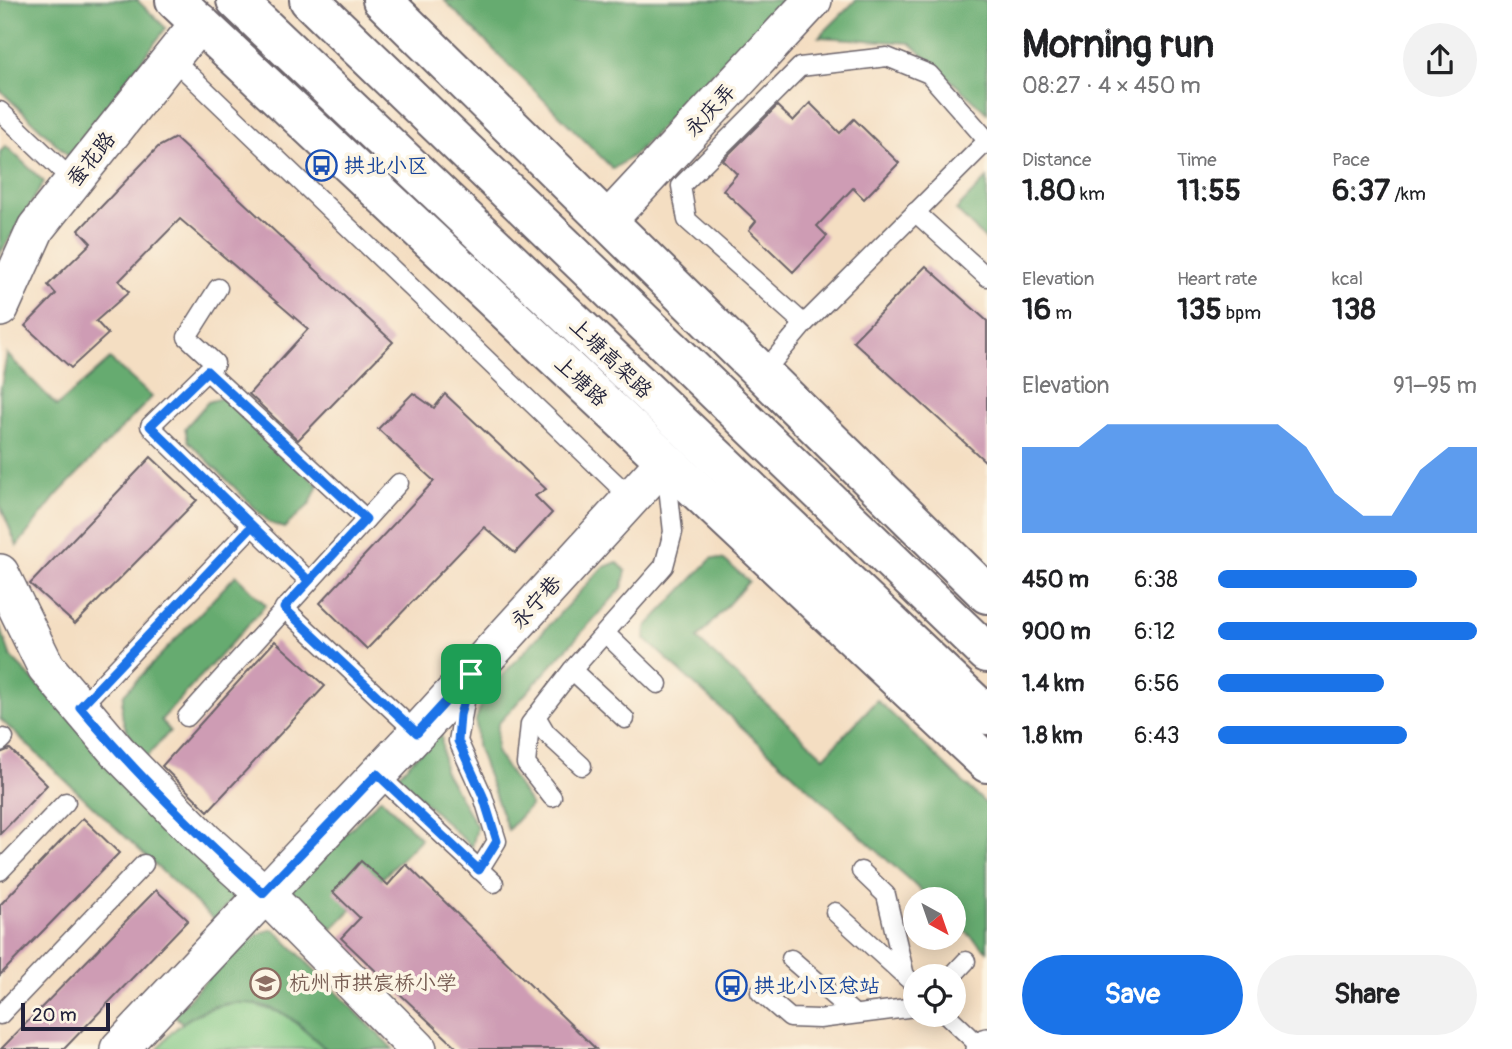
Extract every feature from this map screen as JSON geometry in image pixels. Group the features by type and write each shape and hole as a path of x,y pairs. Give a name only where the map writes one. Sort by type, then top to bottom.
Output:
{"main road":[{"name":"上塘高架路","path":"236,0 987,715"},
{"path":"309,0 987,653"},
{"path":"382,0 987,594"},
{"name":"上塘路","path":"187,11 987,763"}],"street":[{"name":"永庆弄","path":"608,220 813,0"},
{"name":"蚕花路","path":"4,291 37,228 172,58 187,11"},
{"name":"永宁巷","path":"119,1049 263,893 417,733 665,461"},
{"path":"0,573 46,667 117,751 418,1049"}],"lane":[{"path":"763,373 804,324 987,141 929,74 887,57 800,67 681,186 687,220 804,324"},
{"path":"172,58 631,498"},
{"path":"0,111 73,181"},
{"path":"915,212 987,277"},
{"path":"218,288 187,337 215,363 150,426 309,581"},
{"path":"207,371 366,519"},
{"path":"552,797 526,764 530,724 572,670 664,566 673,532 665,461"},
{"path":"187,717 399,483"},
{"path":"80,707 252,526"},
{"path":"284,608 417,733"},
{"path":"606,634 658,684"},
{"path":"572,670 625,719"},
{"path":"471,674 460,715 458,741 483,796 497,841 479,870"},
{"path":"536,716 546,733 582,766"},
{"path":"377,774 494,883"},
{"path":"0,871 66,802"},
{"path":"0,1015 144,864"},
{"path":"861,871 886,895 905,964"},
{"path":"835,912 903,975"},
{"path":"792,959 853,1013"},
{"path":"964,964 967,961"},
{"path":"760,992 790,1018 819,1018 903,1008"},
{"path":"961,1027 985,1048"}],"green space":[{"path":"0,0 137,0 166,28 69,156 0,90"},
{"path":"444,0 784,0 635,154 613,169"},
{"path":"856,0 986,0 987,113 910,43 819,37"},
{"path":"6,146 44,182 0,254 0,152"},
{"path":"987,178 987,241 956,210"},
{"path":"7,354 57,406 110,359 152,397 57,495 17,546 0,505 0,393"},
{"path":"225,397 318,485 310,504 284,528 270,523 188,441 185,428 208,402"},
{"path":"712,558 724,560 749,581 697,639 824,757 877,700 987,805 987,951 966,932 966,887 917,887 645,639 646,627"},
{"path":"617,562 626,571 622,588 498,724 496,752 531,805 508,830 477,746 476,720 485,694 602,568"},
{"path":"236,575 266,605 161,720 170,731 146,758 123,721 124,694"},
{"path":"0,626 11,657 238,892 214,920 0,719"},
{"path":"441,731 444,770 477,827 472,847 397,776"},
{"path":"381,798 421,839 332,929 290,890"},
{"name":"杭州市拱宸桥小学","path":"274,929 393,1049 326,1049 290,1017 258,1005 218,1005 182,1023 174,1015 234,952 247,942"},
{"path":"244,1002 285,1014 326,1049 158,1049 175,1029 195,1015 218,1006"}],"building":[{"path":"810,103 840,133 854,119 899,163 864,199 853,188 817,226 827,236 793,272 749,230 756,221 723,190 737,174 723,160 777,106 793,121"},
{"path":"175,138 393,342 298,440 249,394 308,329 180,219 119,281 129,292 96,321 108,334 71,368 25,326 56,294 48,285 91,243 79,230 158,147"},
{"path":"926,266 987,321 987,463 853,341"},
{"path":"413,393 434,408 445,394 546,489 535,496 552,513 515,553 484,527 367,649 320,603 434,481 378,429"},
{"path":"151,457 197,500 75,624 30,584"},
{"path":"275,641 325,686 208,811 162,766"},
{"path":"10,749 47,785 0,834 0,753"},
{"path":"83,818 119,853 0,975 0,905"},
{"path":"361,861 388,885 406,864 596,1049 458,1049 341,938 360,918 333,892"},
{"path":"156,890 188,920 64,1049 1,1049"}],"place":[{"name":"拱北小区","path":"321,166"},
{"name":"杭州市拱宸桥小学","path":"266,983"},
{"name":"拱北小区总站","path":"731,986"}],"route":[{"path":"471,674 417,733 284,608 309,581 150,426 207,371 366,519 309,581 252,526 80,707 117,751 204,840 263,893 377,774 479,870 497,841 483,796 458,741 460,715 471,674"}]}
